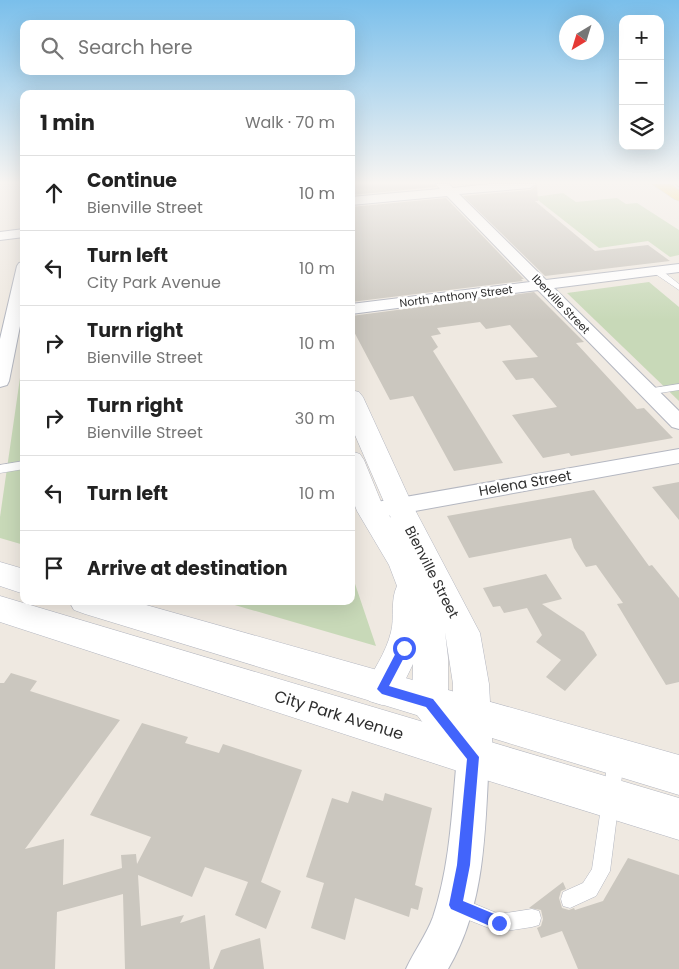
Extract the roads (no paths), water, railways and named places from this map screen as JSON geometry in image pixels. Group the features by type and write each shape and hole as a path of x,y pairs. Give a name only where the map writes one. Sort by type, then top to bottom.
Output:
{"main road":[{"name":"Bienville Street","path":"355,410 385,509 428,626 431,658 430,703"},
{"name":"Bienville Street","path":"355,466 385,509 463,633 470,670 474,716 473,757"},
{"name":"Bienville Street","path":"382,689 399,660 409,631 411,602 404,563"},
{"path":"0,574 20,581"},
{"path":"98,605 679,775"},
{"name":"City Park Avenue","path":"0,609 473,757 679,819"},
{"path":"430,703 473,757"}],"street":[{"name":"Iberville Street","path":"487,229 679,423"},
{"path":"0,236 20,234"},
{"name":"North Anthony Street","path":"355,308 679,268"},
{"path":"0,381 2,354 20,282"},
{"path":"2,354 20,352"},
{"name":"Helena Street","path":"385,509 679,456"},
{"name":"Bienville Street","path":"426,969 443,941 456,905 463,865 473,757"}],"lane":[{"path":"657,271 679,288"},
{"path":"648,392 679,387"},
{"path":"0,468 20,466"},
{"path":"570,899 581,895 593,887 601,871 616,757"},
{"path":"456,905 499,923 532,918"}]}
